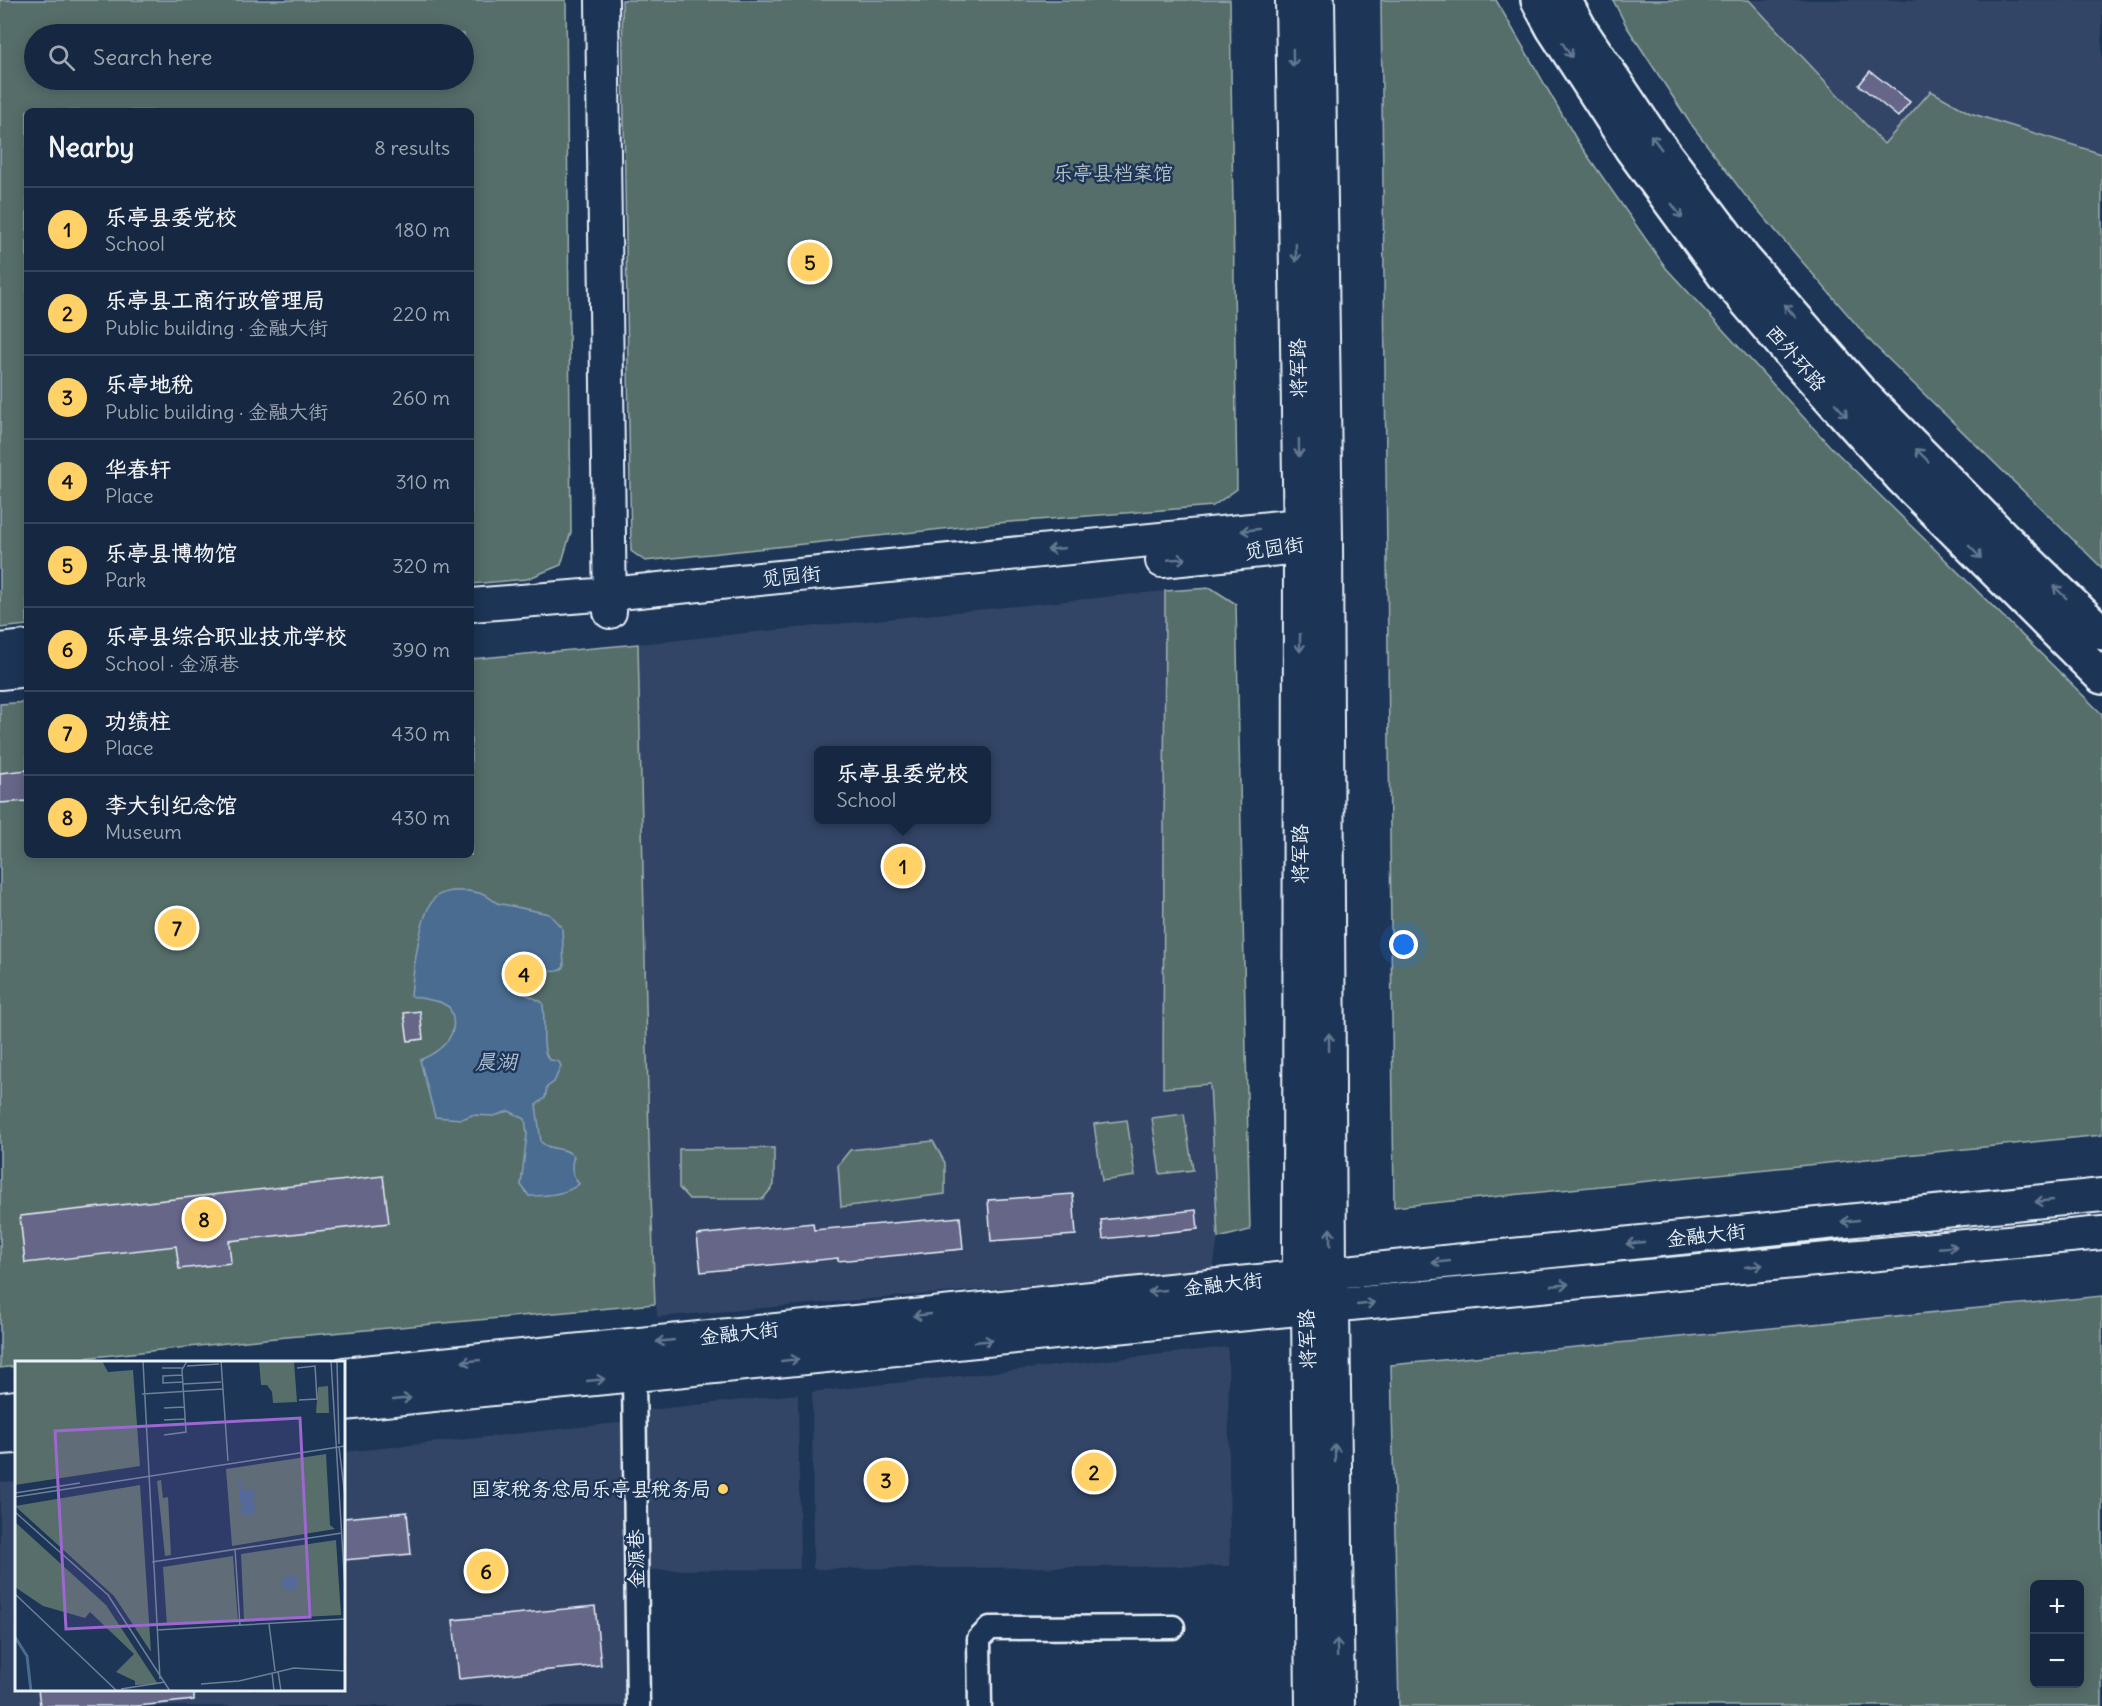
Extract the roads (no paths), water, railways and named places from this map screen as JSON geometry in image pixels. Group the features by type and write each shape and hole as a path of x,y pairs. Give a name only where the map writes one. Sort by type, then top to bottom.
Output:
{"main road":[{"path":"602,0 609,603"},
{"name":"将军路","path":"1292,0 1330,1273 1320,1308 1312,1706"},
{"name":"将军路","path":"1318,0 1299,1276 1320,1308 1338,1706"},
{"name":"西外环路","path":"1538,0 1553,28 1631,148 1724,275 1902,478 2102,677"},
{"name":"西外环路","path":"1564,0 1581,31 1652,137 1743,258 1859,391 2004,538 2102,633"},
{"name":"觅园街","path":"474,626 609,603 1309,537"},
{"name":"觅园街","path":"474,605 609,603"},
{"path":"0,650 24,647"},
{"path":"0,673 24,670"},
{"name":"金融大街","path":"345,1374 2102,1196"},
{"name":"金融大街","path":"345,1404 2102,1233"},
{"path":"0,1408 15,1407"},
{"path":"0,1438 15,1437"}],"street":[{"name":"金源巷","path":"634,1376 638,1706"},
{"path":"980,1706 979,1639 990,1628 1173,1627"}],"water":[{"name":"晨湖","path":"451,891 484,894 497,903 549,914 562,928 564,967 558,971 552,971 530,960 518,958 509,963 506,974 517,990 542,1002 545,1050 550,1060 558,1062 561,1066 554,1082 547,1087 545,1098 536,1105 541,1142 574,1156 572,1171 579,1184 568,1190 549,1195 529,1196 521,1185 527,1134 525,1119 509,1111 494,1116 472,1115 462,1119 435,1117 420,1060 436,1052 448,1040 452,1033 453,1016 449,1007 440,1002 411,996 418,942 426,914 437,896"}],"place":[{"name":"乐亭县博物馆","path":"810,262"},
{"name":"乐亭县委党校","path":"903,866"},
{"name":"功绩柱","path":"177,928"},
{"name":"华春轩","path":"524,974"},
{"name":"李大钊纪念馆","path":"204,1219"},
{"name":"乐亭县工商行政管理局","path":"1094,1472"},
{"name":"乐亭地税","path":"886,1480"},
{"name":"国家税务总局乐亭县税务局","path":"723,1489"},
{"name":"乐亭县综合职业技术学校","path":"486,1571"}],"park label":[{"name":"乐亭县档案馆","path":"1113,173"}]}
